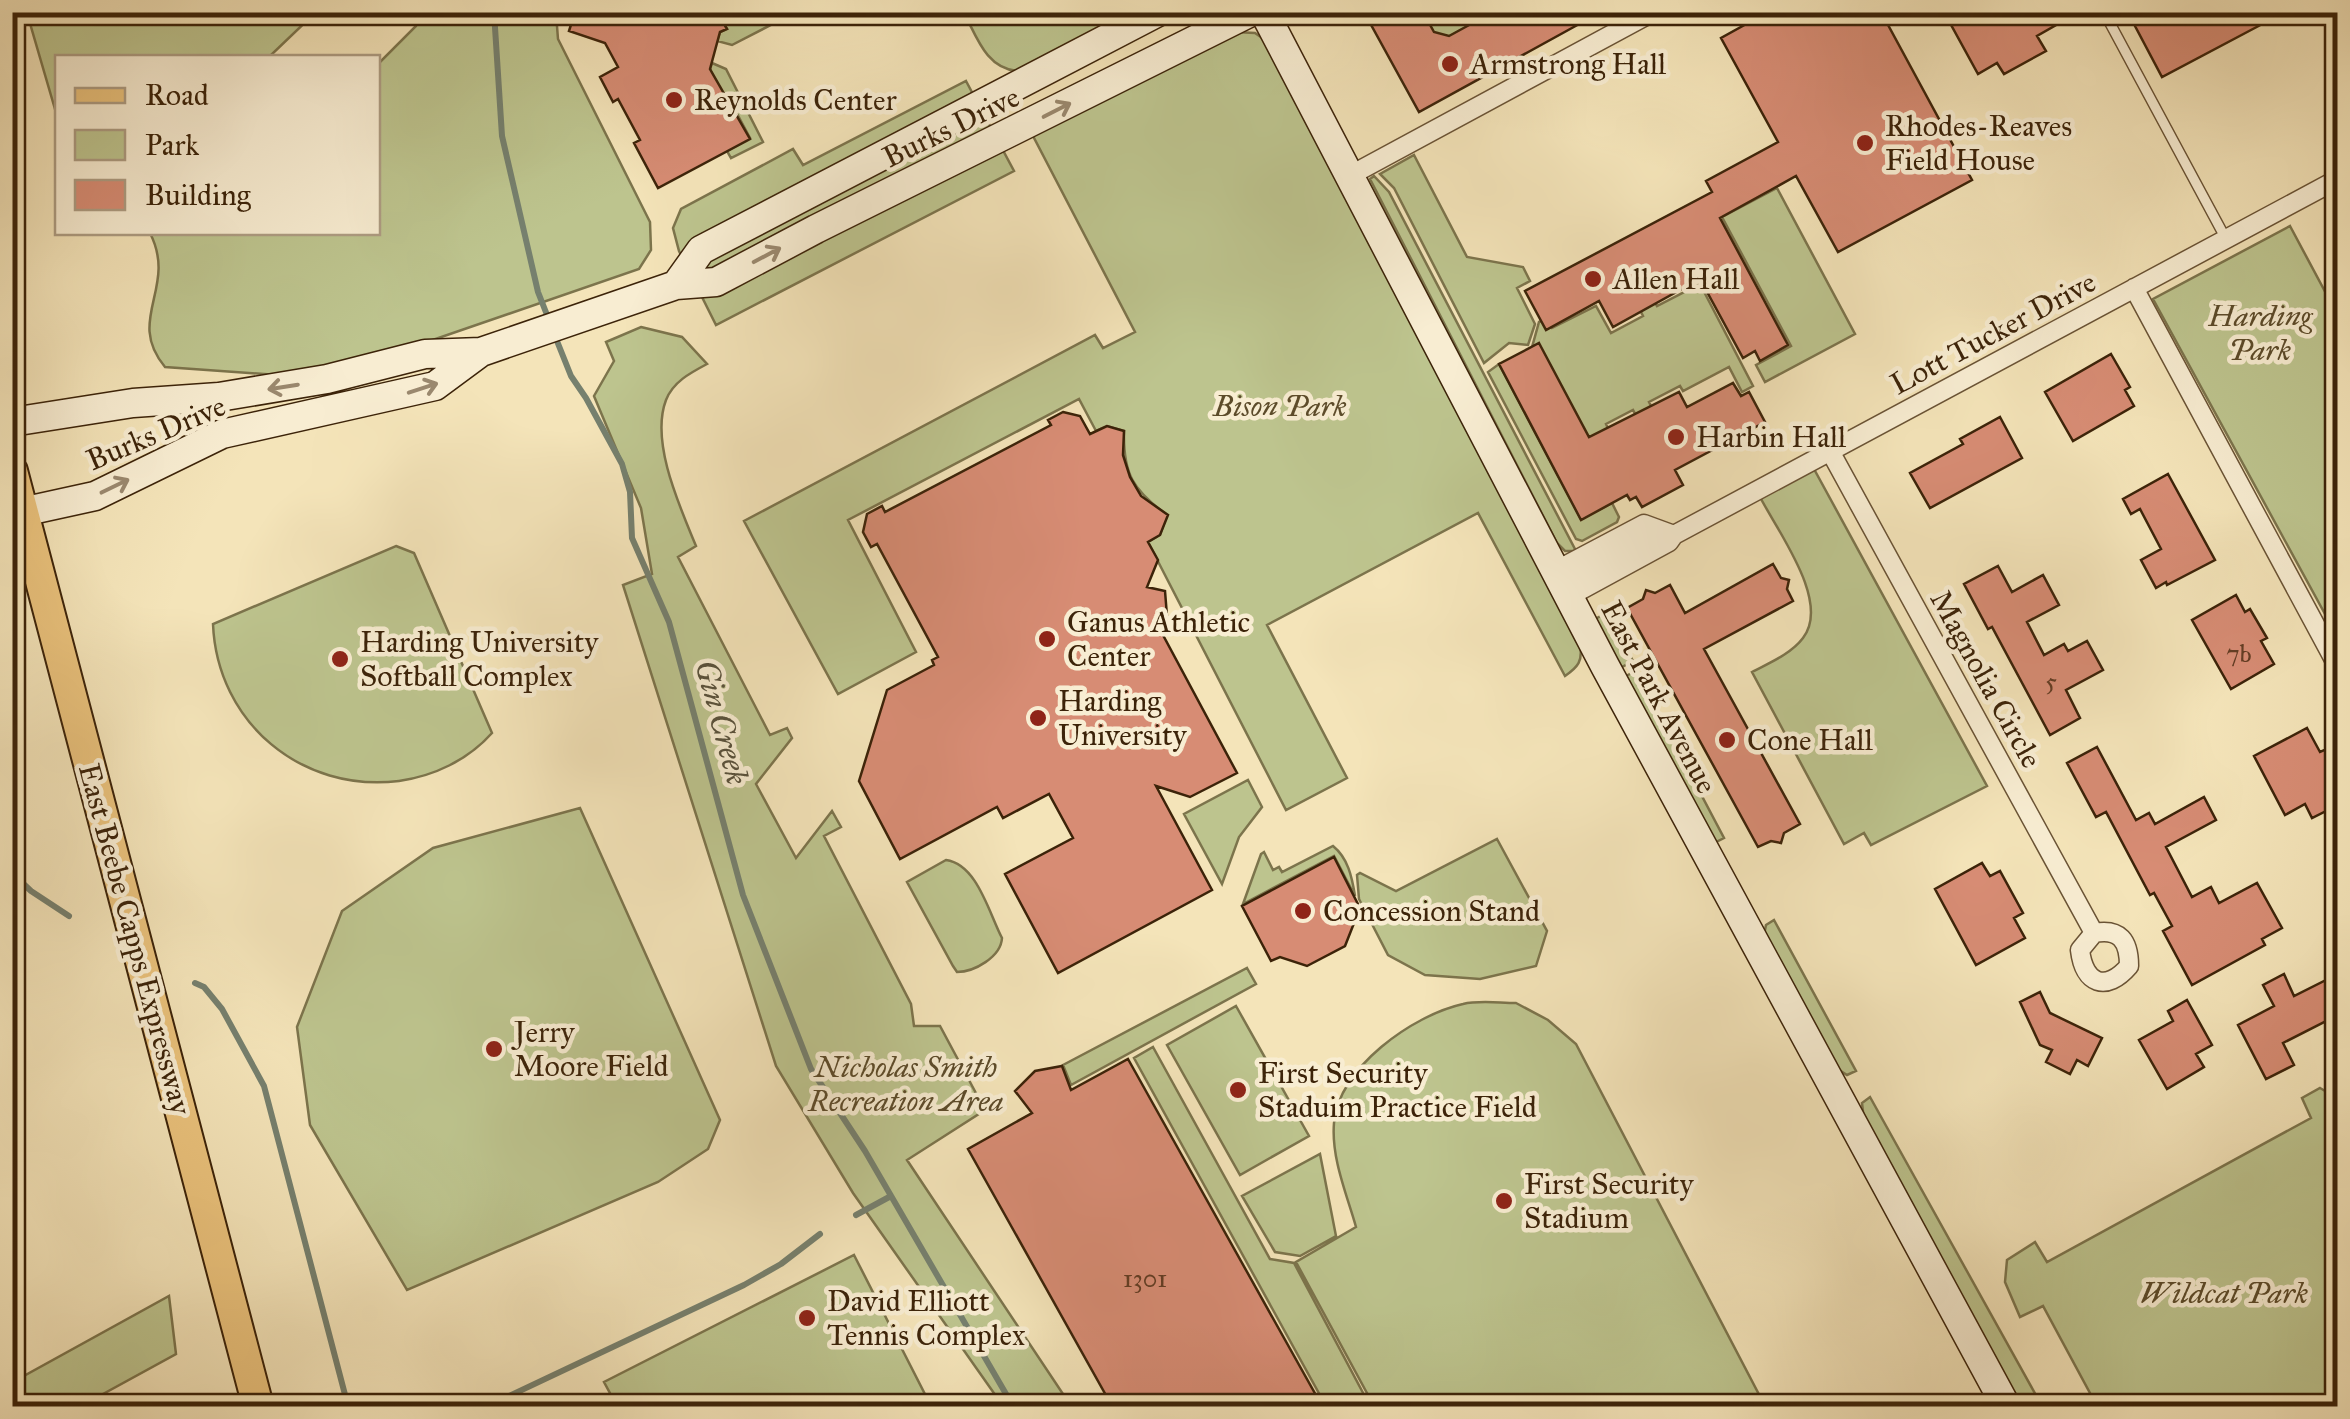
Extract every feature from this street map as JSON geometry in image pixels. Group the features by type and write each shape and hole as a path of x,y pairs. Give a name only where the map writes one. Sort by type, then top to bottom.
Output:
{"main road":[{"name":"East Beebe Capps Expressway","path":"12,472 258,1406"}],"street":[{"name":"Burks Drive","path":"676,285 701,250 1158,12"},
{"name":"Burks Drive","path":"12,422 134,403 219,397 328,379 425,354 482,352 676,285 716,282 1250,12"},
{"name":"East Park Avenue","path":"1264,12 1562,584 2006,1406"},
{"path":"1352,175 1653,12"},
{"name":"Lott Tucker Drive","path":"1562,584 1830,452 2338,179"},
{"path":"2134,288 2338,667"},
{"name":"Burks Drive","path":"22,512 95,496 222,434 435,386 482,352"},
{"name":"Magnolia Circle","path":"1830,452 2094,933"}],"lane":[{"path":"2104,12 2226,239"}],"green space":[{"path":"28,12 315,13 271,55 55,55 55,109"},
{"path":"422,13 556,13 558,39 650,222 651,250 639,269 421,344 291,376 165,367 150,334 159,270 151,235 380,235 380,62 416,26"},
{"path":"746,13 794,13 732,45 717,41 720,32 727,29 724,24"},
{"path":"964,13 1131,13 1017,71 990,58"},
{"path":"1423,13 1493,13 1439,42"},
{"name":"Bison Park","path":"1235,32 1255,33 1268,42 1581,651 1579,663 1565,676 1478,513 1267,625 1347,778 1286,810 1148,542 1160,535 1167,515 1132,480 1124,431 1107,426 1096,431 1079,399 848,520 916,652 838,694 744,521 1095,335 1103,348 1135,332 1032,134"},
{"path":"712,63 726,69 763,142 731,158 727,151 750,138 727,95 721,98 710,69"},
{"path":"966,81 1014,171 716,325 679,251 673,228 681,209 793,149 803,165"},
{"path":"1414,155 1467,257 1523,267 1530,281 1517,288 1535,324 1528,345 1509,343 1484,363 1394,188 1380,174"},
{"path":"1374,176 1389,192 1576,551 1565,551 1557,543 1370,179"},
{"path":"1777,188 1855,334 1765,382 1756,365 1791,346 1722,217"},
{"name":"Harding Park","path":"2290,226 2337,314 2337,636 2153,299"},
{"path":"1700,284 1753,386 1742,392 1729,367 1683,391 1680,386 1649,402 1658,419 1642,427 1633,410 1606,424 1616,445 1598,454 1529,358 1539,322 1546,319 1552,328 1596,306 1611,333 1643,316 1631,292 1645,285 1657,306"},
{"name":"Nicholas Smith Recreation Area","path":"641,327 682,337 707,364 683,379 666,400 662,417 664,454 696,546 678,557 770,735 787,728 792,738 756,784 796,858 832,811 841,827 824,836 911,1004 914,1026 940,1026 985,1110 907,1160 1071,1406 1003,1406 853,1193 776,1066 623,585 652,574 641,508 594,396 614,361 606,342"},
{"path":"1499,364 1581,519 1612,503 1619,517 1617,522 1582,541 1576,539 1488,372"},
{"path":"1814,469 1987,786 1871,845 1864,833 1844,844 1752,672 1779,658 1803,638 1810,623 1811,606 1799,567 1760,497"},
{"name":"Harding University Softball Complex","path":"396,546 414,553 492,733 461,759 412,779 363,782 330,775 299,763 271,744 248,720 230,692 218,660 213,624"},
{"path":"1607,613 1633,661 1620,668 1595,619"},
{"path":"1636,671 1724,838 1714,843 1626,676"},
{"path":"1248,780 1262,807 1239,837 1222,884 1184,814"},
{"name":"Jerry Moore Field","path":"580,808 720,1120 708,1149 658,1182 407,1290 310,1125 297,1027 342,911 433,848"},
{"path":"1497,839 1547,931 1536,966 1480,979 1425,975 1388,955 1359,899 1357,875 1396,891"},
{"path":"1333,846 1346,862 1355,896 1334,856 1243,904 1264,852 1273,870 1279,867 1282,872"},
{"path":"946,860 957,863 974,880 1002,938 992,957 957,972 907,882"},
{"path":"1774,920 1856,1071 1847,1075 1833,1066 1764,935 1766,925"},
{"path":"1247,968 1256,984 1071,1085 1063,1065"},
{"name":"First Security Stadium","path":"1469,1003 1516,1003 1548,1020 1576,1044 1765,1406 1374,1406 1296,1262 1356,1227 1335,1150 1334,1123 1339,1103 1363,1064 1422,1020"},
{"name":"First Security Staduim Practice Field","path":"1236,1006 1309,1136 1240,1175 1167,1045"},
{"path":"1153,1047 1270,1259 1294,1263 1370,1406 1326,1406 1134,1058"},
{"name":"Wildcat Park","path":"2320,1088 2337,1098 2337,1406 2097,1406 2043,1306 2020,1317 2005,1282 2007,1260 2035,1242 2047,1262 2311,1118 2302,1098"},
{"path":"1870,1097 2042,1406 2020,1406 1864,1121 1862,1103"},
{"path":"1320,1154 1336,1236 1300,1256 1275,1252 1242,1196"},
{"name":"David Elliott Tennis Complex","path":"854,1255 931,1406 617,1406 604,1382"},
{"path":"169,1296 176,1354 81,1406 13,1406 13,1382"}],"building":[{"name":"Reynolds Center","path":"575,12 746,12 724,24 727,29 720,32 710,69 750,139 658,188 634,143 640,140 618,99 613,102 600,77 618,67 605,43 569,31"},
{"name":"Armstrong Hall","path":"1364,12 1423,12 1434,32 1449,36 1493,12 1601,12 1419,112"},
{"name":"Rhodes-Reaves Field House","path":"1768,12 1881,12 1972,180 1838,252 1796,176 1720,218 1788,345 1760,361 1755,351 1743,358 1700,279 1613,327 1599,301 1546,330 1525,291 1712,192 1706,181 1778,142 1721,38"},
{"path":"1944,12 2079,12 2037,36 2046,51 2004,74 1997,63 1978,74"},
{"path":"2159,12 2285,12 2162,77 2135,26"},
{"name":"Harbin Hall","path":"1539,343 1589,437 1679,392 1687,407 1733,383 1741,396 1749,392 1765,422 1675,470 1683,485 1642,507 1636,497 1630,500 1627,495 1581,520 1499,364"},
{"path":"2111,354 2130,387 2125,390 2134,406 2073,441 2045,392"},
{"name":"Ganus Athletic Center","path":"1063,412 1080,416 1090,434 1107,426 1124,431 1123,455 1130,477 1141,496 1168,515 1160,535 1148,542 1158,560 1147,587 1165,591 1167,616 1156,622 1237,773 1190,797 1156,786 1212,890 1058,973 1005,874 1073,838 1049,794 1003,818 997,807 900,859 859,781 887,690 934,665 932,660 938,657 877,544 871,547 863,532 867,514 882,506 885,512 1051,425 1048,420"},
{"path":"2000,417 2022,458 1930,508 1910,473 1963,444 1960,439"},
{"path":"2168,474 2215,560 2156,588 2141,560 2161,549 2140,509 2131,514 2123,499"},
{"name":"Cone Hall","path":"1773,564 1781,578 1789,580 1787,589 1793,601 1704,649 1800,824 1784,833 1781,843 1771,841 1758,847 1627,608 1643,599 1646,590 1655,593 1670,585 1685,613"},
{"path":"1998,566 2012,592 2043,575 2059,605 2027,622 2044,655 2064,644 2068,651 2087,641 2103,670 2066,690 2080,718 2050,735 1992,627 1988,629 1964,584"},
{"path":"2236,595 2245,612 2250,609 2267,638 2261,641 2274,664 2231,689 2192,620"},
{"path":"2307,728 2320,752 2329,748 2338,765 2338,805 2312,818 2305,804 2285,815 2254,756"},
{"path":"2097,747 2136,820 2149,813 2155,824 2204,797 2216,820 2166,847 2192,897 2211,887 2219,903 2257,883 2282,928 2262,939 2265,945 2192,985 2163,931 2172,926 2154,893 2150,895 2106,812 2096,817 2067,763"},
{"name":"Concession Stand","path":"1334,857 1363,914 1356,918 1345,946 1307,966 1280,957 1271,961 1242,906"},
{"path":"1982,863 1990,876 2000,871 2023,913 2014,918 2025,938 1976,965 1935,889"},
{"path":"2284,974 2294,996 2338,974 2338,1015 2283,1043 2294,1065 2266,1079 2238,1025 2274,1006 2263,985"},
{"path":"2040,992 2050,1013 2102,1038 2088,1066 2077,1060 2070,1074 2046,1062 2052,1050 2040,1045 2020,1002"},
{"path":"2187,1000 2212,1045 2196,1054 2204,1067 2167,1089 2139,1040 2173,1021 2168,1011"},
{"path":"1128,1059 1322,1406 1112,1406 968,1149 1032,1113 1015,1091 1035,1071 1062,1066 1071,1090"}],"waterway":[{"name":"Gin Creek","path":"494,12 502,136 538,292 549,320"},
{"name":"Gin Creek","path":"555,336 571,376 622,464 630,492 632,538 669,622 743,895 811,1069 865,1151 1013,1406"},
{"path":"12,873 69,916"},
{"path":"195,983 204,987 222,1009 264,1086 348,1406"},
{"path":"856,1215 891,1196"},
{"path":"488,1406 744,1285 781,1264 820,1234"}],"place":[{"name":"Armstrong Hall","path":"1450,64"},
{"name":"Reynolds Center","path":"674,100"},
{"name":"Rhodes-Reaves Field House","path":"1865,143"},
{"name":"Allen Hall","path":"1593,279"},
{"name":"Harbin Hall","path":"1676,437"},
{"name":"Ganus Athletic Center","path":"1047,639"},
{"name":"Harding University Softball Complex","path":"340,659"},
{"name":"Harding University","path":"1038,718"},
{"name":"Cone Hall","path":"1727,740"},
{"name":"Concession Stand","path":"1303,911"},
{"name":"Jerry Moore Field","path":"494,1049"},
{"name":"First Security Staduim Practice Field","path":"1238,1090"},
{"name":"First Security Stadium","path":"1504,1201"},
{"name":"David Elliott Tennis Complex","path":"807,1318"}]}
